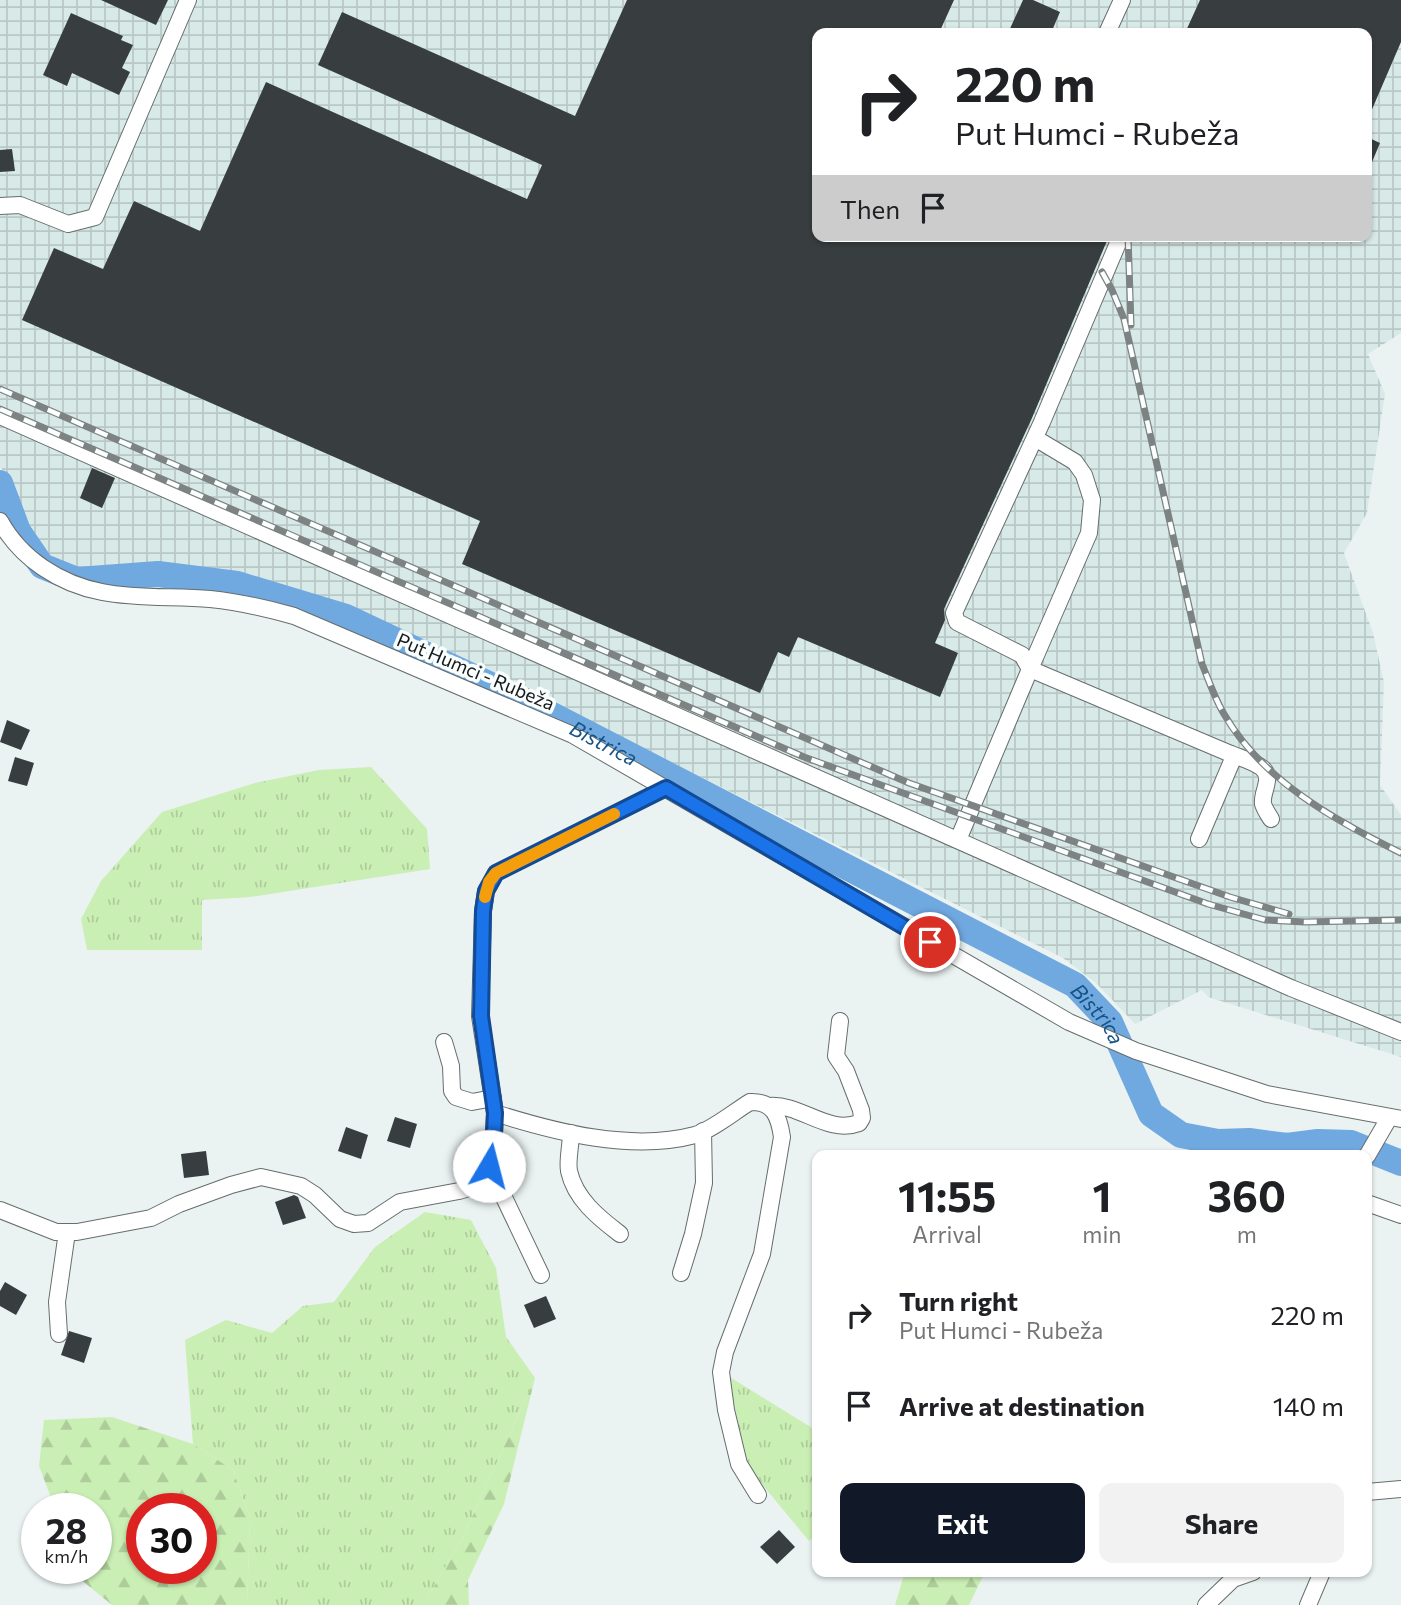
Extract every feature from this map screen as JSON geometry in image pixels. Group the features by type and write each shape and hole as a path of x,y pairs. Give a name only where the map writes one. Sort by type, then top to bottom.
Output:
{"street":[{"path":"0,206 20,205 68,224 94,217 188,0"},
{"path":"1109,28 1122,0"},
{"path":"1118,242 1035,438 954,613 957,622 1022,655 1030,669 1259,766 1268,778 1263,800 1271,819"},
{"path":"0,416 1290,988 1401,1032"},
{"path":"958,840 1088,533 1092,500 1084,475 1075,462 1035,438"},
{"name":"Put Humci - Rubeža","path":"0,521 31,561 72,583 103,592 257,605 294,616 573,735 1069,1022 1136,1051 1267,1094 1395,1118"},
{"path":"1199,839 1232,761 1231,754"},
{"path":"0,1210 37,1226 77,1232 150,1218 179,1203 261,1177 301,1186 315,1195 340,1219 354,1224 368,1223 400,1202 472,1187 489,1166 493,1154 494,1105 481,1016 483,911 489,882 496,873 666,788"},
{"path":"444,1042 451,1066 452,1091 456,1097 494,1105 536,1126 594,1137 642,1141 696,1134 750,1102 780,1105 838,1126 850,1127 859,1123 862,1118 861,1110 846,1071 836,1056 840,1021"},
{"path":"758,1495 739,1464 726,1410 721,1372 762,1254 782,1137 780,1119 776,1111 769,1106"},
{"path":"1371,1149 1395,1118"},
{"path":"681,1273 704,1183 703,1131"},
{"path":"571,1133 569,1170 578,1193 597,1216 620,1234"},
{"path":"489,1166 541,1275"},
{"path":"1372,1205 1401,1215"},
{"path":"59,1334 57,1301 66,1232"},
{"path":"1372,1492 1401,1489"},
{"path":"1206,1605 1237,1577"},
{"path":"1308,1605 1320,1577"}],"shaded area":[{"path":"0,0 1401,0 1401,333 1368,354 1385,394 1367,513 1344,553 1373,633 1384,682 1380,785 1401,815 1401,1057 1208,997 1202,990 1135,1024 1096,983 1063,958 429,641 334,605 246,577 158,568 90,573 63,567 38,551 22,524 11,479 0,467"}],"green space":[{"path":"371,767 427,829 430,869 250,897 202,900 202,950 87,950 81,919 101,881 162,812 255,783 319,770"},
{"path":"425,1212 471,1220 496,1268 506,1337 535,1378 464,1535 429,1595 426,1605 247,1605 250,1518 233,1470 193,1444 185,1340 226,1320 272,1333 303,1306 334,1302 375,1247"},
{"path":"728,1376 812,1428 812,1538 809,1541 747,1466"},
{"path":"535,1378 504,1504 468,1580 469,1605 426,1605 429,1595 464,1535"},
{"path":"112,1417 193,1444 233,1470 250,1518 247,1605 112,1605 86,1584 112,1584 112,1493 49,1493 39,1466 44,1420"},
{"path":"903,1577 983,1577 969,1605 895,1605"}],"building":[{"path":"101,0 168,0 156,25"},
{"path":"627,0 954,0 941,28 812,28 812,242 1106,242 1032,418 944,609 945,620 935,643 958,653 940,697 798,637 789,657 778,652 760,693 462,564 480,521 22,320 54,248 103,269 134,201 200,231 266,82 527,199 542,165 318,65 342,12 575,116"},
{"path":"1023,0 1033,0 1060,12 1053,28 1010,28"},
{"path":"1200,0 1401,0 1401,42 1372,109 1372,28 1187,28"},
{"path":"71,13 123,36 121,40 133,45 122,68 130,72 119,95 72,73 67,86 43,75"},
{"path":"1372,139 1380,143 1372,162"},
{"path":"12,149 15,171 0,172 0,150"},
{"path":"92,468 115,478 102,508 80,498"},
{"path":"7,720 30,730 21,750 0,742"},
{"path":"15,757 34,763 27,786 8,781"},
{"path":"395,1117 417,1124 410,1148 387,1141"},
{"path":"346,1127 368,1135 361,1159 338,1151"},
{"path":"206,1151 209,1175 184,1178 181,1154"},
{"path":"294,1195 298,1197 306,1218 283,1225 275,1202"},
{"path":"5,1282 27,1295 16,1315 0,1306 0,1291"},
{"path":"546,1296 556,1319 534,1328 524,1305"},
{"path":"69,1331 92,1338 84,1363 61,1355"},
{"path":"779,1530 795,1547 777,1564 760,1547"}],"waterway":[{"name":"Bistrica","path":"0,483 18,531 42,566 77,580 158,574 237,584 346,617 527,702 1075,985 1110,1022 1151,1114 1181,1135 1218,1142 1249,1141 1287,1146 1318,1142 1351,1143 1368,1150"},
{"name":"Bistrica","path":"1372,1151 1401,1163"}],"railway":[{"path":"1128,242 1131,325"},
{"path":"1102,272 1124,319 1202,664 1221,708 1240,738 1279,778 1350,827 1401,853"},
{"path":"0,389 909,783 1230,897 1289,914"},
{"path":"0,409 804,757 1208,904 1265,920 1401,920"}],"slow traffic":[{"path":"485,897 489,882 496,873 614,814"}],"route":[{"path":"489,1166 493,1154 495,1113 481,1016 483,911 489,882 496,873 666,788 930,942"}]}
